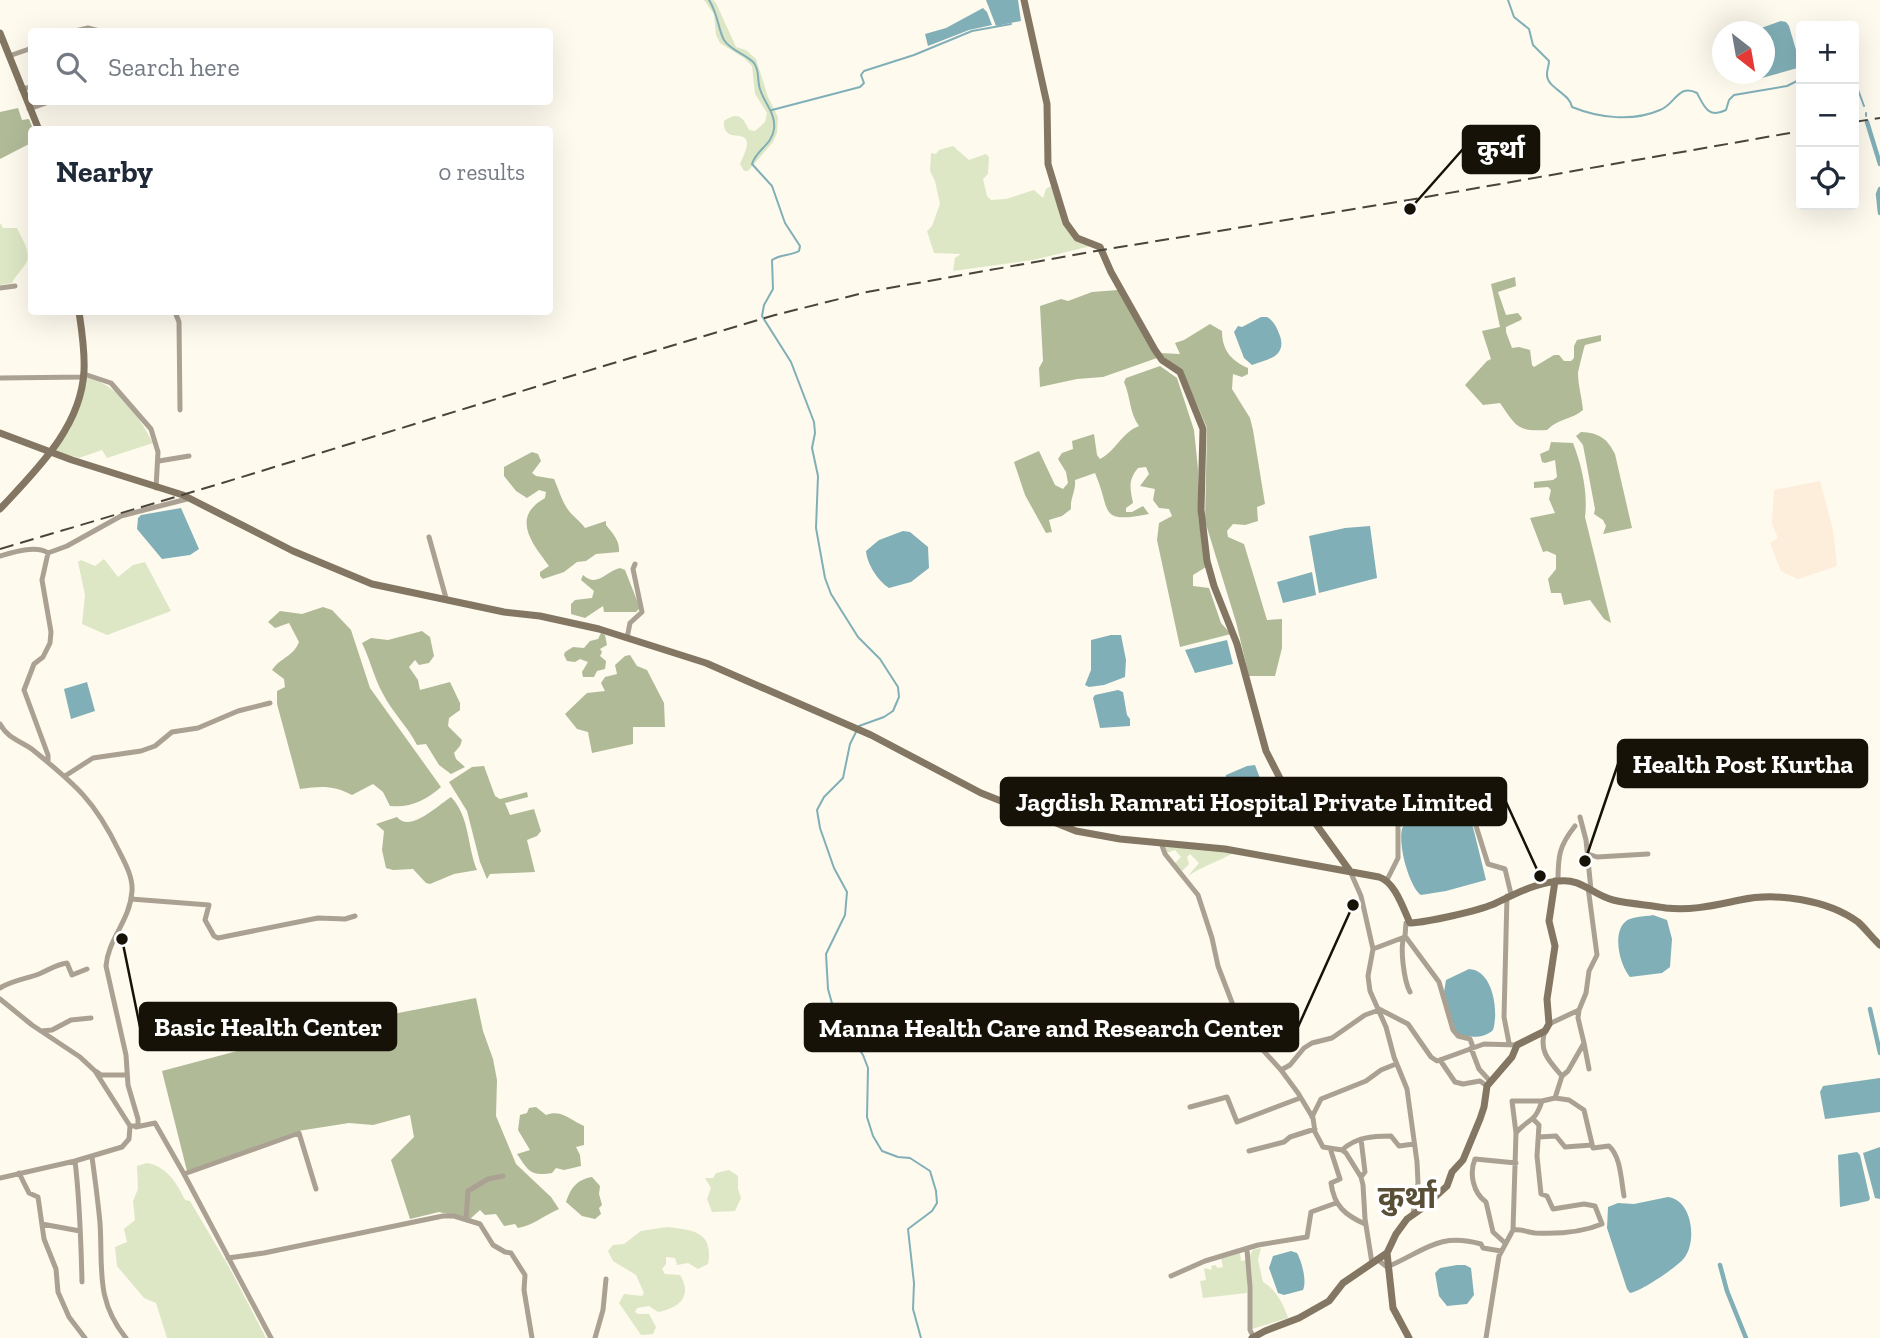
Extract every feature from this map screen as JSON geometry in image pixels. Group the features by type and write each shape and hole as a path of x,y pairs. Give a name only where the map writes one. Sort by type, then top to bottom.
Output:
{"main road":[{"path":"1024,0 1045,92 1048,164 1060,207 1066,223 1077,238 1100,247 1155,351 1162,360 1180,372 1184,381 1203,429 1201,510 1208,561 1214,586 1237,644 1266,751 1288,794 1313,820 1350,871"},
{"path":"0,33 37,126"},
{"path":"0,509 51,453 69,424 84,376 80,315"},
{"path":"0,433 51,453 183,495 293,551 372,584 599,629 706,663 870,735 961,783 1076,831 1225,849 1387,880 1410,923 1425,922 1492,905 1509,895 1557,881 1575,881 1611,899 1671,908 1708,908 1767,897 1809,901 1836,909 1848,916 1860,924 1880,946"},
{"path":"1409,1338 1393,1308 1387,1253 1396,1234 1413,1214 1447,1186 1452,1172 1463,1160 1484,1107 1488,1084 1512,1056 1513,1044 1547,1028 1547,999 1555,946 1549,921 1557,881"},
{"path":"1252,1337 1299,1318 1329,1301 1343,1283 1387,1253"}],"street":[{"path":"9,55 28,49"},
{"path":"21,89 28,88"},
{"path":"29,109 40,105"},
{"path":"0,288 15,286"},
{"path":"176,315 179,321 180,410"},
{"path":"0,378 84,376 111,383 155,436 159,461 156,488"},
{"path":"159,461 189,456"},
{"path":"0,556 41,549 48,553 67,546 121,516 187,499"},
{"path":"429,537 446,598"},
{"path":"48,553 42,580 51,632 50,643 43,657 34,664 24,690 48,755 48,762"},
{"path":"626,638 630,623 642,612 633,569 635,564"},
{"path":"65,776 93,758 141,751 161,742 172,732 198,728 238,710 270,704"},
{"path":"0,724 12,739 27,746 48,762 91,802 129,872 132,885 127,916 109,952 106,967 126,1055 129,1092 138,1119 129,1139 122,1147 92,1157 0,1178"},
{"path":"1387,880 1398,859 1398,826 1405,820 1458,805 1471,810 1488,864 1505,869 1509,895 1504,1017 1513,1044 1485,1044 1440,1060"},
{"path":"1580,817 1588,855 1597,955 1589,971 1586,993 1578,1010 1589,1069"},
{"path":"1557,881 1563,841 1574,826"},
{"path":"1161,842 1165,854 1198,895 1212,938 1217,966 1241,1026 1281,1070 1300,1098 1312,1117 1322,1147 1342,1150 1351,1157 1361,1177 1366,1225 1375,1261 1387,1267 1447,1239 1466,1240 1481,1244 1483,1248 1501,1251"},
{"path":"1588,855 1597,858 1647,854"},
{"path":"1350,871 1361,896 1373,949 1368,983 1407,1089 1418,1184 1413,1214"},
{"path":"131,899 209,905 205,920 218,938 318,918 345,919 355,916"},
{"path":"1410,923 1406,923 1404,936 1405,975 1410,992"},
{"path":"1373,949 1404,936"},
{"path":"1404,936 1439,982 1452,1030 1458,1036 1470,1039 1488,1084"},
{"path":"0,988 60,964 67,963 72,975 87,969"},
{"path":"0,999 80,1057 101,1076 127,1074"},
{"path":"1281,1070 1290,1065 1304,1048 1332,1038 1377,1009"},
{"path":"1377,1009 1408,1024 1431,1057 1440,1060 1455,1082 1463,1084 1480,1081 1488,1084"},
{"path":"1562,1076 1541,1046 1547,1028 1578,1010"},
{"path":"41,1031 52,1030 71,1020 91,1018"},
{"path":"1555,1098 1562,1076 1584,1043"},
{"path":"1312,1117 1321,1099 1366,1081 1381,1070 1396,1065"},
{"path":"95,1071 133,1126"},
{"path":"1190,1107 1227,1097 1237,1122 1300,1098"},
{"path":"1486,1338 1496,1267 1501,1251 1513,1230 1516,1133 1511,1101 1542,1101 1555,1098 1569,1100 1584,1110 1592,1145 1595,1149 1609,1146 1613,1149 1624,1196"},
{"path":"1516,1133 1522,1125 1534,1119 1542,1101"},
{"path":"1513,1230 1523,1229 1536,1233 1572,1231 1602,1224 1595,1206 1584,1204 1553,1209 1547,1196 1541,1195 1537,1156 1539,1125 1534,1119"},
{"path":"133,1126 155,1123 271,1338"},
{"path":"1249,1151 1284,1142 1290,1137 1315,1129"},
{"path":"184,1174 299,1133 316,1189"},
{"path":"1342,1150 1361,1139 1391,1136 1399,1146 1414,1144"},
{"path":"1538,1137 1556,1136 1565,1147 1592,1145"},
{"path":"1361,1139 1365,1172 1361,1177"},
{"path":"1330,1148 1340,1179 1331,1183 1336,1203 1346,1215 1366,1225"},
{"path":"92,1157 100,1226 101,1283 111,1316 126,1338"},
{"path":"1505,1243 1493,1231 1486,1202 1481,1199 1474,1185 1472,1165 1475,1158 1516,1163"},
{"path":"75,1161 81,1205 82,1282"},
{"path":"19,1173 29,1193 38,1197 44,1239 56,1269 58,1292 68,1317 85,1338"},
{"path":"466,1219 468,1191 488,1179 503,1176"},
{"path":"1171,1276 1205,1261 1258,1245 1307,1237 1311,1212 1336,1203"},
{"path":"228,1258 397,1227 431,1217 454,1216 466,1219 480,1224 493,1245 511,1253 522,1268 532,1338"},
{"path":"43,1224 80,1231"},
{"path":"1247,1250 1252,1337"},
{"path":"595,1338 603,1310 606,1279"}],"shaded area":[{"path":"1820,481 1833,530 1837,566 1798,579 1781,571 1770,543 1778,538 1772,524 1774,490"}],"green space":[{"path":"704,0 713,0 716,3 736,47 746,50 756,59 768,97 778,117 777,133 773,142 748,171 744,171 740,164 747,142 745,138 729,134 725,130 724,121 733,116 740,117 749,130 755,131 765,122 767,113 755,94 752,66 720,43 716,35 714,14"},
{"path":"18,108 22,120 29,119 32,126 28,126 28,145 0,159 0,112"},
{"path":"953,146 969,160 986,154 989,157 988,174 983,179 987,196 991,200 1006,199 1034,190 1043,198 1046,189 1051,186 1064,222 1091,246 1033,260 953,271 955,258 961,254 934,253 927,231 932,226 940,204 930,171 931,153 936,154 939,150"},
{"path":"0,223 3,228 17,228 28,259 12,283 0,285"},
{"path":"1515,277 1516,286 1498,292 1506,315 1518,313 1522,318 1506,327 1506,332 1512,348 1530,350 1534,367 1554,355 1559,355 1564,361 1571,361 1577,340 1601,335 1601,341 1585,345 1580,364 1578,378 1583,410 1547,430 1529,430 1518,426 1500,403 1483,405 1465,385 1491,359 1482,331 1500,327 1491,284"},
{"path":"1118,290 1157,358 1103,377 1077,379 1040,387 1039,368 1043,361 1040,306 1061,299 1068,301 1092,292"},
{"path":"1210,324 1222,331 1229,354 1248,368 1248,374 1242,377 1233,374 1232,389 1250,418 1265,504 1257,507 1258,521 1245,525 1233,524 1227,531 1228,537 1244,544 1267,620 1282,619 1282,648 1275,676 1249,676 1236,622 1205,521 1207,428 1183,372 1159,353 1180,354 1175,343"},
{"path":"1160,366 1177,378 1194,430 1198,469 1198,515 1206,567 1193,575 1193,586 1209,588 1221,623 1231,634 1180,647 1157,540 1159,523 1172,516 1169,509 1159,508 1153,500 1155,489 1140,486 1149,474 1146,467 1138,468 1131,480 1133,503 1126,508 1126,512 1143,506 1149,514 1114,516 1106,506 1095,473 1075,480 1071,509 1062,516 1049,520 1052,532 1046,533 1025,495 1014,462 1039,451 1055,485 1063,489 1068,483 1066,472 1058,459 1062,453 1073,449 1072,441 1094,434 1100,459 1139,426 1133,415 1124,382 1126,378"},
{"path":"86,377 108,386 118,394 134,412 153,443 107,458 102,450 79,458 54,451 70,430"},
{"path":"1581,432 1602,437 1615,454 1632,528 1603,534 1606,526 1603,520 1594,514 1583,445 1576,436"},
{"path":"1551,442 1573,443 1582,470 1585,517 1611,623 1604,619 1590,600 1564,605 1561,593 1551,593 1548,579 1556,569 1556,555 1543,552 1530,518 1555,513 1549,499 1551,490 1548,487 1534,488 1534,482 1557,477 1555,460 1542,462 1540,454 1549,450"},
{"path":"532,452 538,454 541,461 532,473 554,479 562,500 585,528 606,521 617,540 619,552 596,554 586,561 577,562 564,572 543,579 540,576 540,572 549,566 531,539 527,522 529,513 545,498 546,492 539,490 527,498 516,491 504,476 504,467"},
{"path":"104,559 118,577 133,565 145,562 171,611 107,635 82,624 85,595 78,562 81,560 95,566"},
{"path":"620,568 625,570 640,608 636,612 604,612 603,606 585,618 571,614 571,604 575,600 592,598 594,591 581,580 583,575 597,580"},
{"path":"323,607 332,610 351,630 370,688 441,787 430,796 405,806 390,806 383,792 373,784 352,795 327,787 300,789 277,704 277,691 285,687 284,679 272,670 294,651 299,642 289,623 275,628 268,622 280,611 302,614"},
{"path":"422,631 430,637 434,656 429,663 419,665 415,660 409,667 418,680 420,690 450,682 460,703 460,710 449,718 448,726 462,740 454,753 456,759 465,767 451,774 439,765 426,744 417,745 391,707 380,688 362,643 371,638 388,640"},
{"path":"601,633 605,635 607,645 600,649 600,656 606,661 605,669 597,671 594,677 583,677 582,672 588,662 580,659 575,662 567,661 565,652 573,647 584,648 590,641 598,639"},
{"path":"630,655 637,666 647,670 664,703 665,727 633,727 633,744 592,753 588,732 577,729 565,714 587,693 605,691 601,683 605,677 617,674 615,665"},
{"path":"484,766 495,796 500,799 527,792 528,797 505,803 510,815 534,809 541,831 527,840 535,872 490,874 487,879 467,811 449,782 472,767"},
{"path":"451,797 462,813 477,870 454,874 430,884 413,869 386,868 382,850 384,831 376,824 397,817 402,821 416,820"},
{"path":"1164,844 1235,852 1188,876 1199,863 1190,854 1187,857 1189,864 1182,871 1174,864 1181,857 1175,850 1164,854"},
{"path":"476,998 497,1080 496,1116 516,1164 551,1197 559,1209 518,1228 515,1224 504,1226 496,1214 485,1215 480,1210 470,1219 439,1212 410,1219 391,1160 414,1137 410,1115 373,1125 349,1123 298,1131 187,1171 162,1071 362,1018 383,1022 398,1013"},
{"path":"536,1107 546,1115 561,1114 584,1126 584,1145 576,1147 581,1166 564,1170 556,1168 552,1173 539,1174 530,1171 524,1164 517,1154 530,1150 518,1130 520,1115 527,1113 529,1108"},
{"path":"147,1163 165,1172 185,1200 190,1201 266,1338 167,1338 156,1303 144,1298 117,1266 115,1247 127,1242 124,1229 135,1220 133,1201 138,1189 137,1166"},
{"path":"729,1170 738,1176 741,1198 735,1211 712,1212 707,1199 711,1188 705,1178 713,1178 716,1173"},
{"path":"592,1177 600,1186 602,1205 599,1208 601,1214 595,1219 582,1216 566,1202 575,1185"},
{"path":"667,1227 699,1234 708,1245 708,1264 698,1269 688,1263 677,1265 675,1258 666,1257 666,1264 662,1269 665,1274 680,1275 684,1282 684,1295 678,1304 666,1310 658,1312 649,1306 637,1308 635,1312 638,1314 649,1314 656,1327 653,1334 641,1335 619,1303 624,1294 642,1296 644,1293 636,1275 613,1261 608,1251 613,1245 624,1244 641,1231"},
{"path":"1261,1248 1258,1260 1263,1282 1279,1297 1288,1318 1252,1329 1250,1255 1253,1250"},
{"path":"1240,1253 1241,1261 1247,1260 1247,1293 1203,1298 1200,1281 1206,1280 1204,1268 1212,1270 1211,1266 1223,1267 1221,1258"}],"water":[{"path":"986,0 1018,0 1021,21 996,26"},
{"path":"983,8 992,25 969,30 928,46 925,34 946,28"},
{"path":"1786,22 1789,26 1796,50 1796,68 1775,74 1775,23"},
{"path":"1261,317 1267,317 1275,325 1280,336 1281,349 1269,359 1252,365 1244,358 1234,332 1238,326 1242,327"},
{"path":"181,508 199,549 190,555 162,559 137,529 138,518 141,515"},
{"path":"1370,526 1377,578 1319,593 1309,536"},
{"path":"903,531 910,532 928,547 929,568 911,582 889,588 874,572 866,551 879,540"},
{"path":"1312,572 1316,595 1283,603 1277,582"},
{"path":"1121,635 1126,660 1125,677 1089,687 1085,685 1091,670 1091,640"},
{"path":"1227,640 1233,664 1195,673 1185,650"},
{"path":"87,682 95,711 71,719 64,689"},
{"path":"1118,690 1123,692 1130,726 1100,728 1093,698 1095,695"},
{"path":"1255,765 1266,794 1256,801 1235,808 1225,784 1226,775"},
{"path":"1459,808 1471,819 1486,880 1421,895 1412,882 1404,860 1402,829 1405,823 1415,818"},
{"path":"1653,915 1667,920 1672,939 1670,967 1662,973 1630,977 1619,950 1621,927 1631,919"},
{"path":"1469,969 1484,976 1489,984 1495,1013 1493,1030 1470,1037 1456,1033 1444,992 1446,980"},
{"path":"1880,1078 1880,1112 1825,1119 1820,1092 1823,1086"},
{"path":"1880,1147 1880,1199 1875,1198 1863,1153"},
{"path":"1857,1152 1870,1199 1840,1207 1838,1155"},
{"path":"1668,1197 1682,1205 1687,1213 1691,1231 1689,1250 1668,1272 1630,1293 1607,1228 1608,1207 1618,1203 1634,1204"},
{"path":"1291,1251 1297,1253 1301,1261 1304,1286 1303,1290 1284,1295 1278,1293 1269,1268 1273,1256"},
{"path":"1457,1265 1471,1268 1474,1295 1467,1304 1447,1306 1439,1296 1435,1273 1440,1268"}],"waterway":[{"path":"709,0 724,40 756,66 760,89 772,113 774,129 773,135 752,164 772,186 785,223 800,246 799,251 772,260 773,289 764,305 762,316 791,362 814,422 812,448 818,476 816,528 825,578 831,594 858,637 880,659 898,687 899,697 893,711 859,726"},
{"path":"1508,0 1514,17 1529,29 1533,45 1549,61 1547,74 1550,83 1567,98 1572,107 1593,114 1616,117 1650,114 1665,107 1685,91 1697,93 1707,110 1715,113 1726,110 1734,95 1787,86 1796,82"},
{"path":"772,110 860,87 864,83 861,75 864,71 914,55 972,31 1011,24"},
{"path":"1856,84 1864,106"},
{"path":"1867,122 1880,164"},
{"path":"1880,189 1880,213"},
{"path":"856,732 850,744 843,778 824,797 817,810 820,828 834,868 847,892 845,915 826,954 828,989 835,1014 863,1055 868,1068 867,1117 873,1136 882,1151 910,1158 930,1171 936,1191 937,1203 932,1211 908,1229 914,1283 913,1309 921,1338"},
{"path":"1870,1009 1880,1053"},
{"path":"1720,1265 1727,1291 1746,1338"}],"railway":[{"path":"1859,121 1880,118"},
{"path":"0,549 775,315 867,292 1796,132"}],"place":[{"name":"कुर्था","path":"1410,209"},
{"name":"Health Post Kurtha","path":"1585,861"},
{"name":"Jagdish Ramrati Hospital Private Limited","path":"1540,876"},
{"name":"Manna Health Care and Research Center","path":"1353,905"},
{"name":"Basic Health Center","path":"122,939"}],"district":[{"name":"कुर्था","path":"1407,1197"}]}
